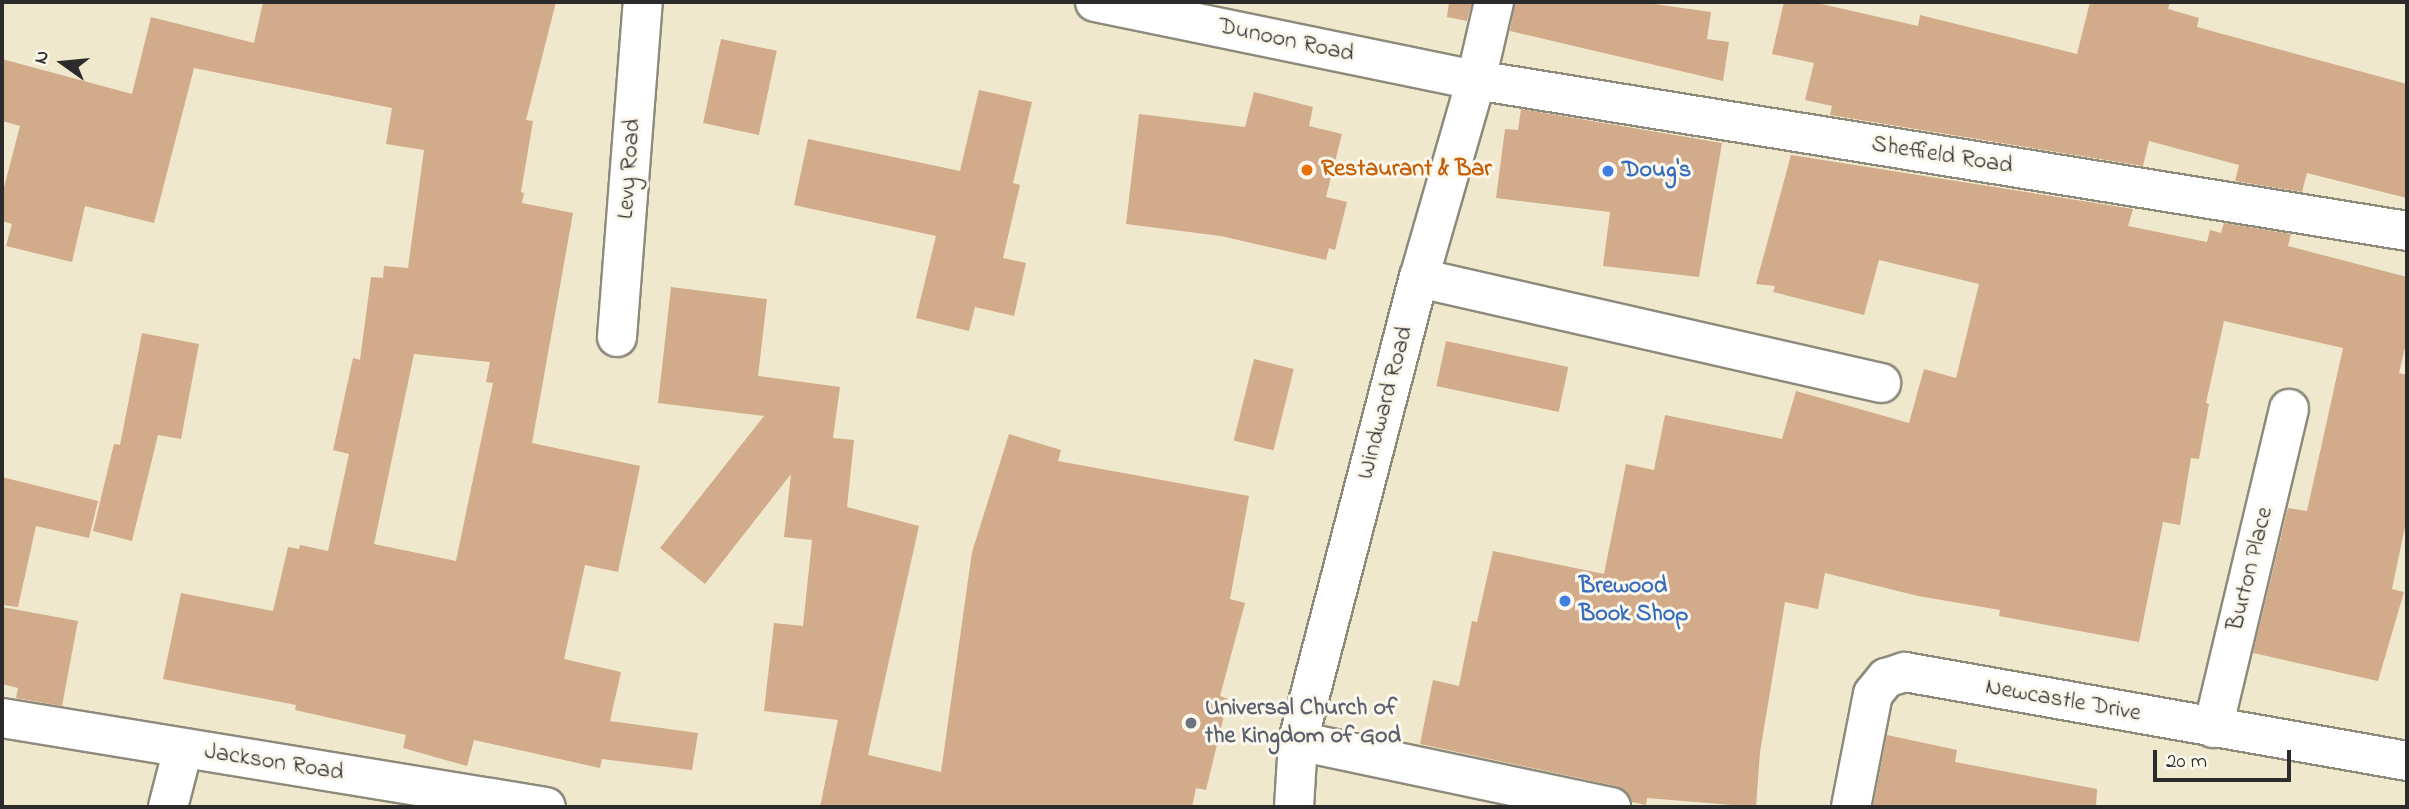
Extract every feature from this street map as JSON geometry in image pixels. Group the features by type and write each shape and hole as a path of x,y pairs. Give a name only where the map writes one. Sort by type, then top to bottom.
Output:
{"street":[{"name":"Levy Road","path":"617,337 643,2"},
{"name":"Dunoon Road","path":"1095,2 1476,80"},
{"name":"Windward Road","path":"1294,807 1298,741 1419,278 1476,80 1494,2"},
{"name":"Sheffield Road","path":"1476,80 2407,231"},
{"path":"1419,278 1881,383"},
{"name":"Burton Place","path":"2213,728 2290,409"},
{"name":"Newcastle Drive","path":"1851,807 1873,694 1886,678 1905,672 2407,761"},
{"name":"Jackson Road","path":"2,718 547,807"},
{"path":"1298,741 1611,807"},
{"path":"168,807 183,749"}],"building":[{"path":"263,2 556,2 526,120 533,121 521,192 524,193 522,203 573,213 532,443 640,466 618,572 585,565 564,659 621,672 610,721 698,733 692,770 602,759 600,768 474,740 467,766 403,748 406,735 295,710 296,705 163,679 181,593 273,611 288,547 299,549 300,545 328,551 349,454 333,450 353,358 360,360 371,277 383,278 384,266 408,268 424,150 386,144 392,108 194,68 154,223 85,206 72,262 6,246 12,224 2,221 2,195 20,126 2,121 2,59 132,94 151,17 254,43","holes":["414,354 490,362 486,382 493,383 456,561 374,544"]},
{"path":"1449,2 1472,2 1467,21 1447,17"},
{"path":"1515,2 1640,2 1711,12 1707,39 1729,42 1723,81 1510,31"},
{"path":"1784,2 1813,2 1918,26 1920,15 2077,54 2090,2 2170,2 2168,9 2199,18 2197,27 2407,84 2407,198 2307,173 2302,192 2235,181 2239,165 2149,141 2143,166 1830,115 1832,106 1805,100 1814,63 1772,54"},
{"path":"721,39 777,51 759,135 703,123"},
{"path":"979,90 1032,102 1013,183 1020,185 1003,258 1026,263 1014,316 975,307 969,331 916,318 936,236 794,205 808,139 960,171"},
{"path":"1254,92 1313,107 1309,126 1342,134 1326,197 1347,202 1335,250 1329,248 1326,260 1221,236 1126,224 1139,114 1245,127"},
{"name":"Doug's","path":"1521,109 1722,143 1699,277 1603,266 1610,212 1496,198 1505,129 1518,130"},
{"path":"1791,155 2133,209 2128,226 2207,242 2210,230 2221,233 2224,223 2291,234 2288,246 2407,277 2407,339 2399,373 2407,375 2407,517 2392,589 2404,592 2378,681 2253,653 2288,508 2307,511 2343,348 2224,321 2206,403 2209,404 2199,459 2191,458 2180,525 2163,522 2139,642 1999,616 2000,610 1918,596 1825,573 1818,609 1785,602 1760,752 1756,807 1647,798 1646,805 1632,802 1626,791 1616,786 1420,744 1433,680 1459,686 1472,621 1477,622 1493,551 1604,574 1626,464 1654,470 1665,415 1782,439 1796,391 1909,423 1924,369 1956,378 1979,284 1879,260 1864,315 1773,292 1775,286 1756,284"},
{"path":"671,287 767,299 758,376 840,387 833,438 854,440 847,507 919,526 868,755 941,772 972,552 1009,434 1061,450 1058,461 1249,496 1230,599 1245,603 1220,696 1228,699 1206,790 1196,788 1192,807 820,807 838,720 764,711 774,623 803,626 812,540 784,537 791,474 705,584 660,548 764,416 658,403"},
{"path":"142,333 199,344 181,439 158,435 132,541 93,531 114,444 120,445"},
{"path":"1446,341 1568,367 1559,412 1436,386"},
{"path":"1254,359 1294,369 1273,450 1234,441"},
{"path":"2,477 98,501 89,538 36,526 18,607 2,605"},
{"path":"2,607 78,621 62,706 16,698 18,688 2,684"},
{"path":"1887,735 1957,750 1955,762 2097,789 2096,807 1873,807"}],"place":[{"name":"Restaurant & Bar","path":"1307,170"},
{"name":"Doug's","path":"1608,171"},
{"name":"Brewood Book Shop","path":"1565,601"},
{"name":"Universal Church of the Kingdom of God","path":"1191,723"}]}
